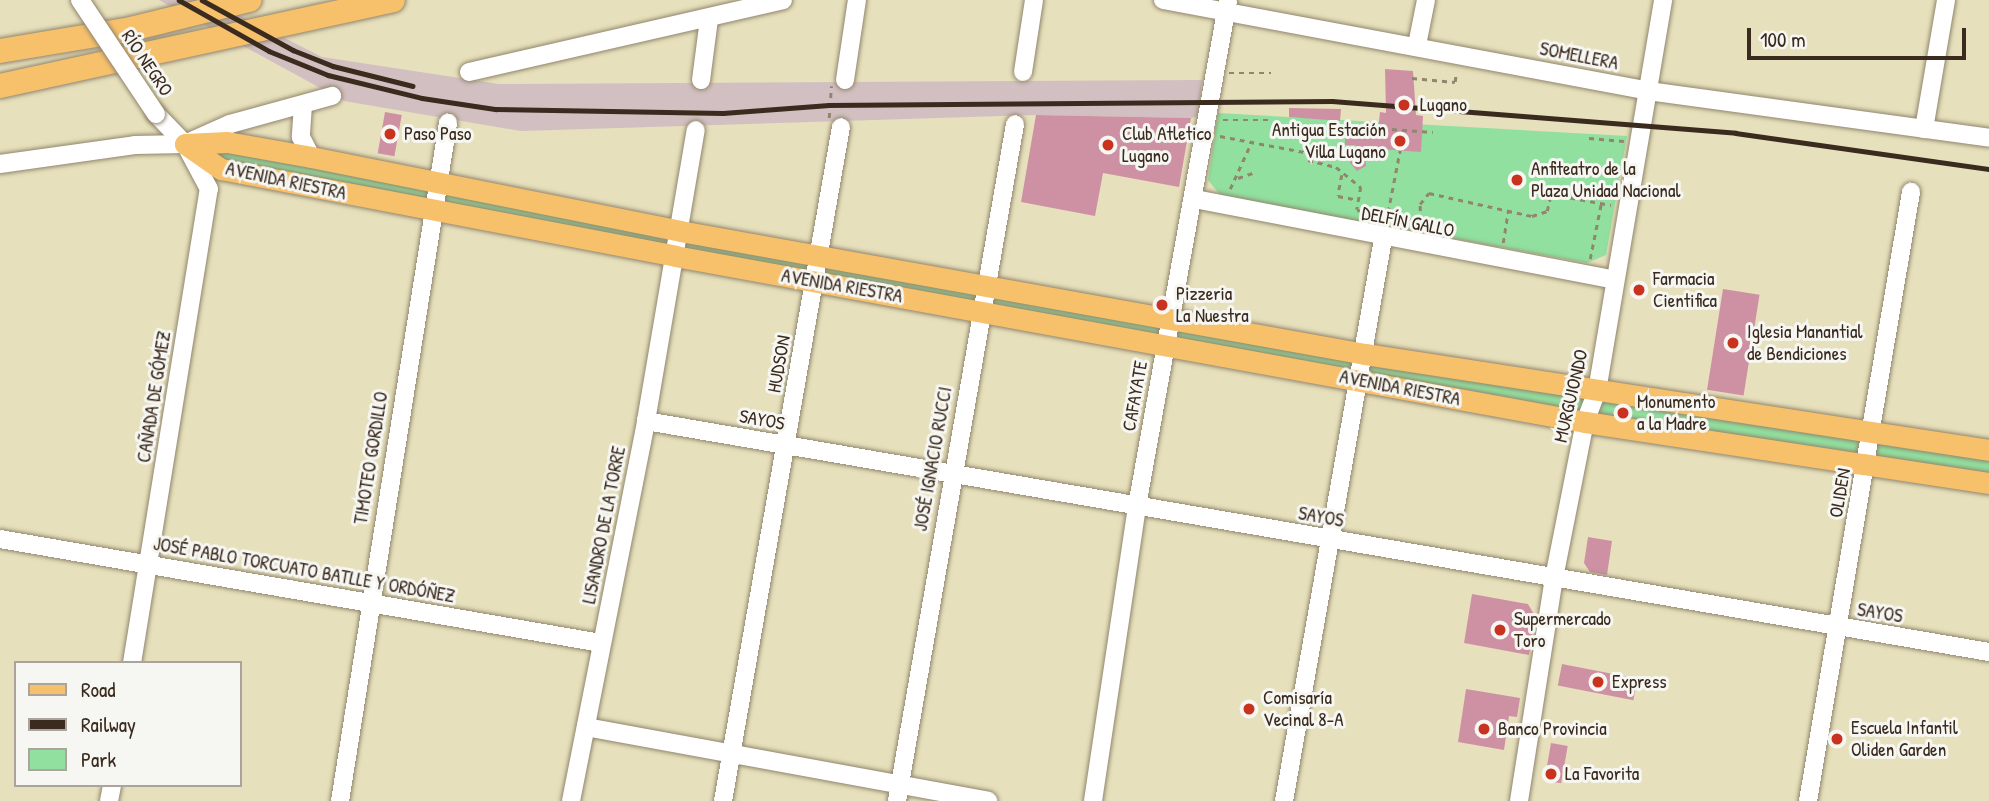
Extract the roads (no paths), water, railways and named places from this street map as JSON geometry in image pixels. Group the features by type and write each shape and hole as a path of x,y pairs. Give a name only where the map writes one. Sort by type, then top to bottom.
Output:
{"highway":[{"path":"0,51 131,29 249,0"},
{"path":"0,86 393,0"}],"main road":[{"name":"AVENIDA RIESTRA","path":"185,144 227,142 680,230 1365,354 1871,434 1989,450"},
{"name":"AVENIDA RIESTRA","path":"185,144 221,169 676,256 1166,343 1585,422 1989,483"}],"street":[{"name":"RÍO NEGRO","path":"80,0 156,114 185,144"},
{"path":"469,72 783,0"},
{"path":"845,80 856,0"},
{"path":"1023,72 1034,0"},
{"name":"SOMELLERA","path":"1164,0 1227,7 1648,91 1989,138"},
{"path":"1417,45 1426,0"},
{"name":"MURGUIONDO","path":"1518,801 1554,578 1585,422 1597,391 1663,0"},
{"path":"1924,129 1946,0"},
{"name":"CAFAYATE","path":"1093,801 1137,506 1195,199 1227,7"},
{"path":"701,80 709,19"},
{"path":"0,164 135,145 185,144 230,124 332,96"},
{"path":"303,106 301,137 311,157"},
{"name":"TIMOTEO GORDILLO","path":"340,801 432,210 449,123"},
{"name":"JOSÉ IGNACIO RUCCI","path":"899,794 979,310 1015,124"},
{"name":"HUDSON","path":"723,801 841,127"},
{"path":"680,230 696,130"},
{"name":"CAÑADA DE GÓMEZ","path":"132,661 209,189 185,144"},
{"name":"OLIDEN","path":"1808,801 1911,192"},
{"name":"DELFÍN GALLO","path":"1195,199 1383,239 1586,278 1614,280"},
{"name":"LISANDRO DE LA TORRE","path":"571,801 646,421 680,230"},
{"path":"1284,801 1362,380 1383,239"},
{"name":"SAYOS","path":"646,421 1989,652"},
{"name":"JOSÉ PABLO TORCUATO BATLLE Y ORDÓÑEZ","path":"0,538 601,643"},
{"path":"586,727 730,755 899,794 988,801"}],"railway":[{"path":"179,0 269,51 328,75 422,98 496,109 723,113 829,105 1332,101 1736,133 1989,169"},
{"path":"202,0 293,50 333,66 413,86"}],"place":[{"name":"Lugano","path":"1404,105"},
{"name":"Paso Paso","path":"390,134"},
{"name":"Antigua Estación Villa Lugano","path":"1400,141"},
{"name":"Club Atletico Lugano","path":"1108,145"},
{"name":"Anfiteatro de la Plaza Unidad Nacional","path":"1517,180"},
{"name":"Farmacia Cientifica","path":"1639,290"},
{"name":"Pizzeria La Nuestra","path":"1162,305"},
{"name":"Iglesia Manantial de Bendiciones","path":"1733,343"},
{"name":"Monumento a la Madre","path":"1623,413"},
{"name":"Supermercado Toro","path":"1500,630"},
{"name":"Express","path":"1598,682"},
{"name":"Comisaría Vecinal 8-A","path":"1249,709"},
{"name":"Banco Provincia","path":"1484,729"},
{"name":"Escuela Infantil Oliden Garden","path":"1837,739"},
{"name":"La Favorita","path":"1551,774"}]}
